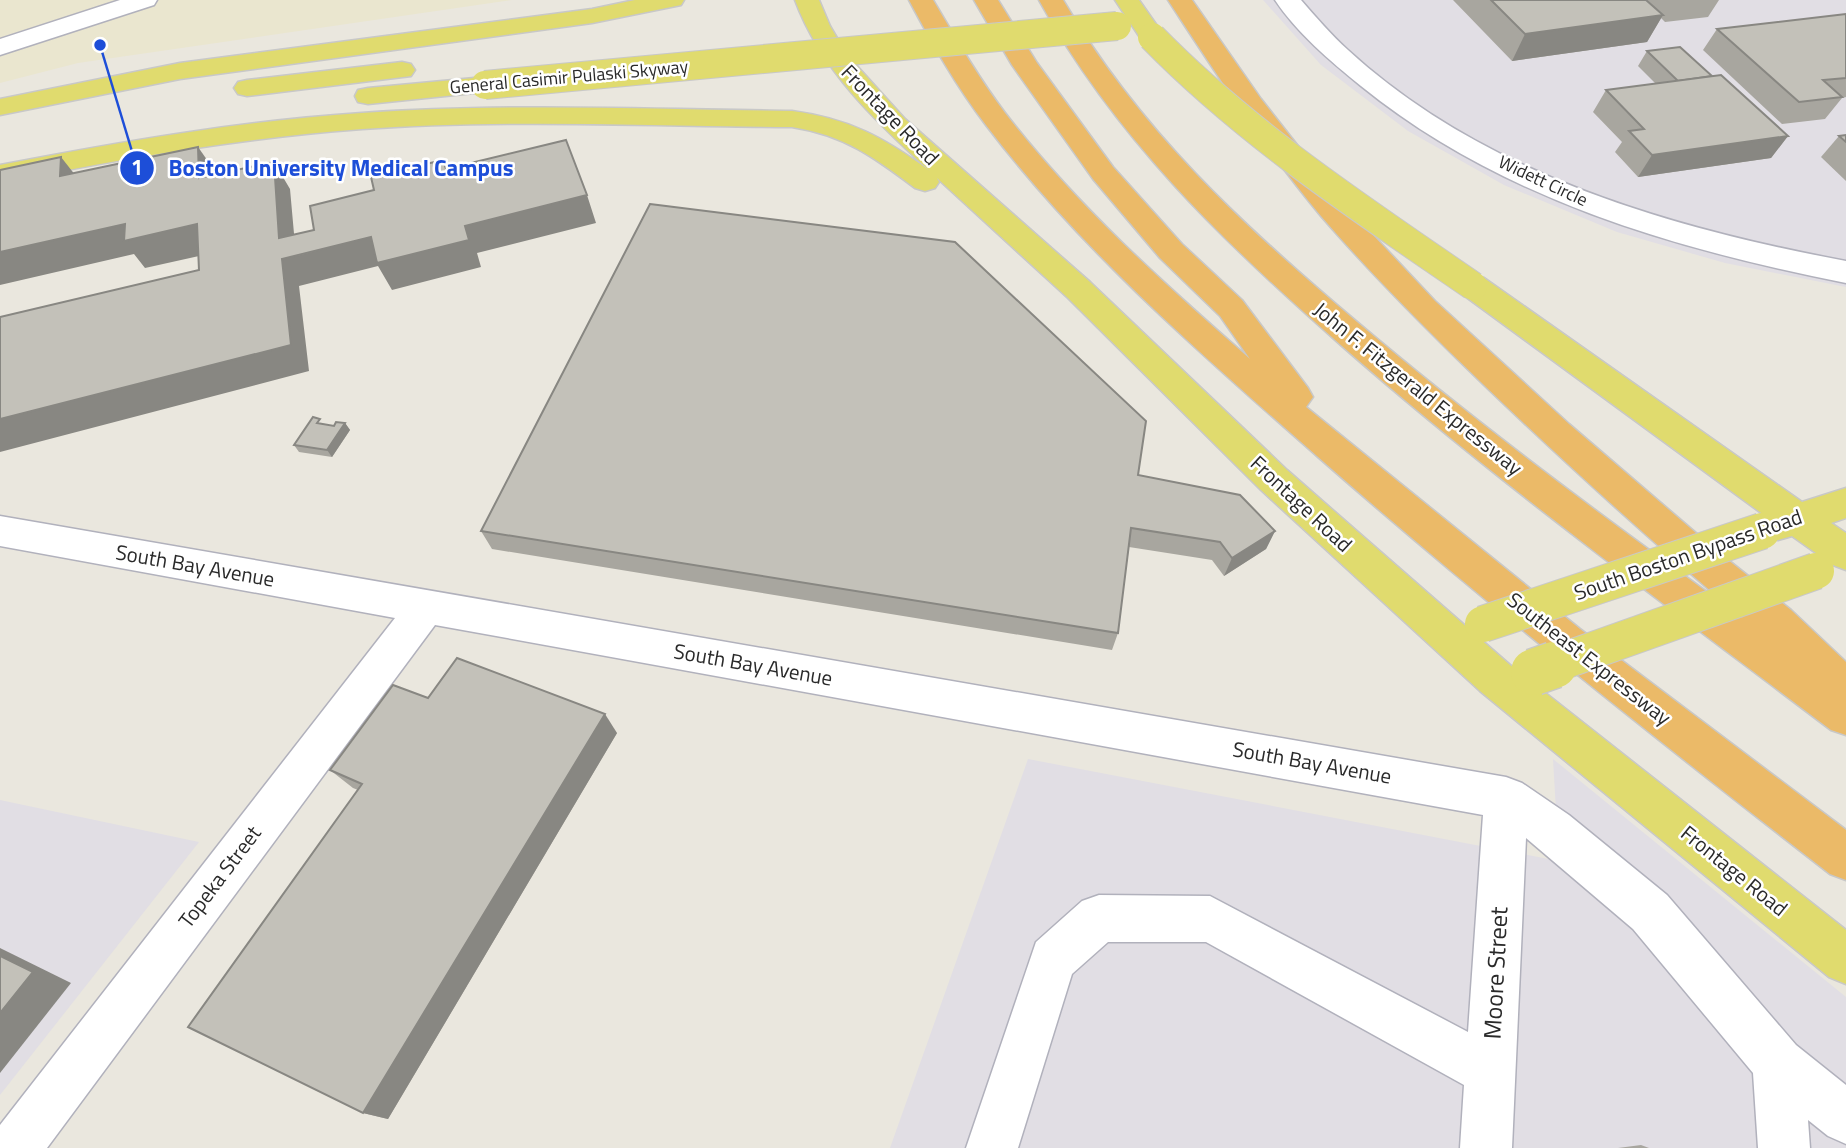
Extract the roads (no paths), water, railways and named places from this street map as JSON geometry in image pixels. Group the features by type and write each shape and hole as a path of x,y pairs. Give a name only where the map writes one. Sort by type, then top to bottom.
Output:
{"highway":[{"path":"921,0 962,75 1039,172 1159,294 1336,453"},
{"path":"986,0 1025,65 1103,173 1171,251 1231,308 1336,453"},
{"name":"John F. Fitzgerald Expressway","path":"1051,0 1085,57 1127,114 1213,209 1284,277 1372,354 1474,437 1846,716"},
{"path":"1180,0 1251,105 1331,208 1424,309 1567,442 1704,563 1777,622 1846,689"},
{"name":"Southeast Expressway","path":"1336,453 1623,687 1846,858"}],"main road":[{"path":"0,107 180,71 592,16 672,0"},
{"name":"Frontage Road","path":"807,0 817,26 837,59 895,125 1079,290 1274,480 1469,634 1846,960"},
{"path":"1128,16 1209,94 1254,131 1472,286 1779,525 1836,562"},
{"name":"General Casimir Pulaski Skyway","path":"219,92 485,74 1128,16"},
{"name":"General Casimir Pulaski Skyway","path":"0,153 208,113 485,74"},
{"path":"0,130 169,99"},
{"path":"0,174 133,149 232,134 333,123 452,117 792,119 839,126 856,134 990,233 1079,290"},
{"name":"South Boston Bypass Road","path":"1469,634 1846,503"},
{"path":"1514,675 1836,562"}],"street":[{"path":"0,47 145,0"},
{"name":"Widett Circle","path":"1287,0 1330,48 1371,83 1429,122 1513,169 1579,199 1673,232 1764,256 1846,272"},
{"name":"South Bay Avenue","path":"0,531 1506,798"},
{"name":"Topeka Street","path":"15,1148 426,607"},
{"path":"1506,798 1553,830 1650,912 1778,1063 1846,1118"},
{"name":"Moore Street","path":"1486,1148 1506,798"},
{"path":"992,1148 1053,959 1098,918 1210,919 1491,1072"},
{"path":"1778,1063 1784,1148"}],"place":[{"name":"Boston University Medical Campus","path":"100,45"}]}
